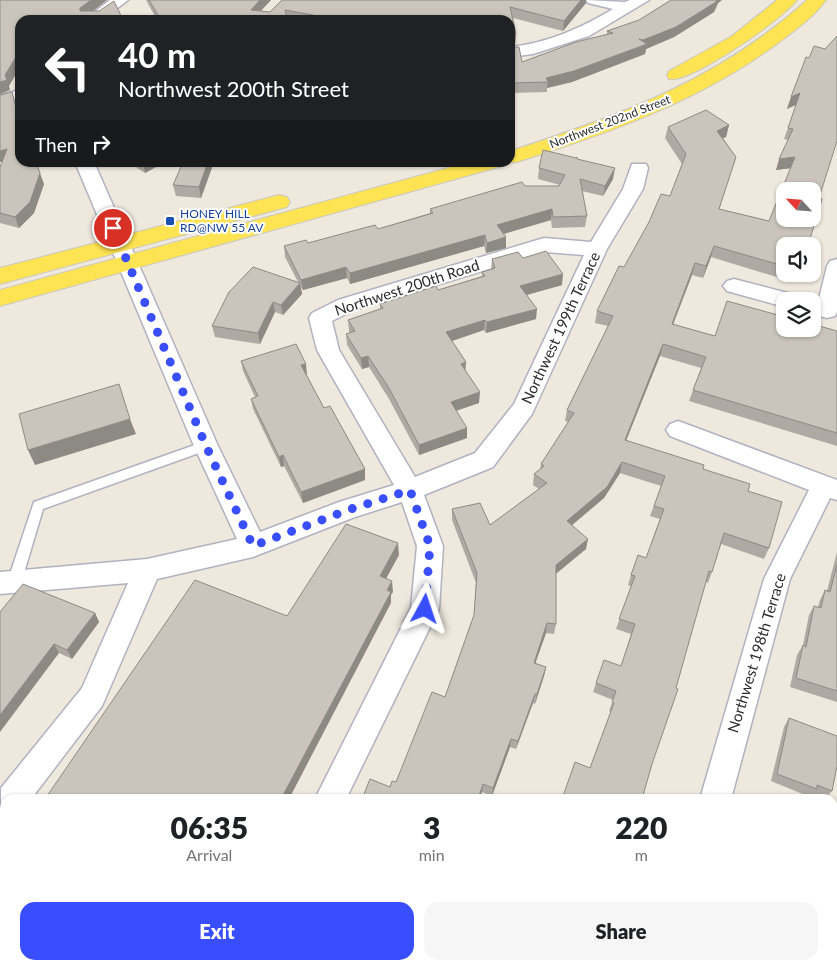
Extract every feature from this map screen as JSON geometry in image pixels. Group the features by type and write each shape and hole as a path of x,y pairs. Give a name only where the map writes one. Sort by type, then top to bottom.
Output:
{"main road":[{"name":"Northwest 202nd Street","path":"515,137 600,109 657,85 738,40 788,0"},
{"name":"Northwest 202nd Street","path":"515,156 572,138 668,100 719,74 758,50 817,0"},
{"path":"0,298 124,253 408,167"},
{"path":"0,276 124,253 475,167"}],"street":[{"path":"99,15 120,0"},
{"path":"594,0 625,7"},
{"path":"515,51 527,50 583,33 625,7 641,0"},
{"path":"0,100 15,96"},
{"path":"86,167 206,446 253,546"},
{"name":"Northwest 199th Terrace","path":"7,583 148,570 253,546 348,510 410,490 484,460 524,408 597,249 633,190 638,168"},
{"name":"Northwest 200th Road","path":"410,490 328,350 320,318 346,305 544,245 597,249"},
{"path":"826,310 837,266"},
{"path":"734,286 776,297"},
{"path":"678,430 831,487"},
{"name":"Northwest 198th Terrace","path":"716,794 777,579 831,487"},
{"path":"332,794 425,609 430,546 410,490"},
{"path":"16,794 92,697 148,570"}],"lane":[{"path":"7,583 38,506 206,446"}],"building":[{"path":"0,0 91,0 80,8 80,11 99,11 114,1 121,15 15,15 15,59 5,75 7,80 0,82"},
{"path":"149,0 260,0 251,10 270,12 282,0 581,0 564,21 510,7 512,15 313,15 285,10 286,15 158,15"},
{"path":"671,0 717,0 676,27 643,40 639,39 647,44 574,71 546,78 548,82 515,83 515,47 519,47 522,62 576,42 613,33 607,31 639,20"},
{"path":"837,36 837,141 821,192 821,182 785,182 795,157 779,159 793,129 788,128 800,93 791,97 806,57 809,58 814,46 825,49"},
{"path":"12,92 15,103 15,167 38,167 40,173 30,202 15,217 0,213 0,167 7,149 0,151 0,95"},
{"path":"706,110 729,125 717,131 736,157 719,209 769,221 776,204 776,228 813,228 811,237 776,237 776,264 714,246 706,266 695,263 672,324 715,336 727,301 776,315 776,337 821,337 821,327 837,331 837,433 693,390 706,357 663,344 625,440 704,465 703,469 750,484 748,491 782,502 769,548 724,533 712,572 709,571 676,688 678,689 643,794 564,794 575,762 590,768 614,703 612,702 616,691 596,683 604,660 621,666 635,624 619,619 635,576 631,575 638,555 646,558 664,509 654,506 665,476 622,462 607,487 567,521 588,539 556,565 556,624 547,623 534,663 546,667 518,741 511,739 493,788 483,784 480,794 364,794 370,779 390,787 392,781 396,782 432,692 445,697 474,615 477,573 452,509 480,503 490,525 547,483 534,474 544,466 541,464 574,413 567,410 613,316 597,311 619,266 624,267 649,222 661,194 670,196 686,154 668,127"},
{"path":"543,150 615,168 605,186 580,179 587,216 553,217 552,209 497,225 506,237 487,243 485,235 350,273 346,267 301,280 284,246 306,240 308,243 375,225 378,229 433,213 430,209 522,182 525,186 559,186 565,175 539,168"},
{"path":"181,167 206,167 199,187 173,185"},
{"path":"546,251 563,274 520,286 537,309 487,322 485,320 446,332 466,362 461,364 480,392 451,402 467,428 419,445 389,388 368,356 361,358 346,334 355,331 348,320 383,308 380,304 436,286 438,290 485,276 482,272 495,268 492,259 518,252 523,258"},
{"path":"253,267 300,283 281,305 273,302 258,333 212,326 229,292"},
{"path":"296,344 306,364 301,365 324,408 330,406 365,469 301,492 283,455 279,457 251,399 258,396 241,361"},
{"path":"119,384 130,419 28,450 19,414"},
{"path":"346,524 398,543 380,576 392,581 387,590 391,592 284,794 48,794 195,580 287,616"},
{"path":"837,565 837,691 796,678 803,645 806,647 814,606 821,608 825,590 830,592"},
{"path":"23,584 95,613 67,650 54,644 0,715 0,612"},
{"path":"789,718 837,736 837,766 832,791 817,785 817,789 777,774"}],"place":[{"name":"HONEY HILL RD@NW 55 AV","path":"170,221"}],"route":[{"path":"113,228 206,446 253,546 348,510 410,490 430,546 425,609"}]}
